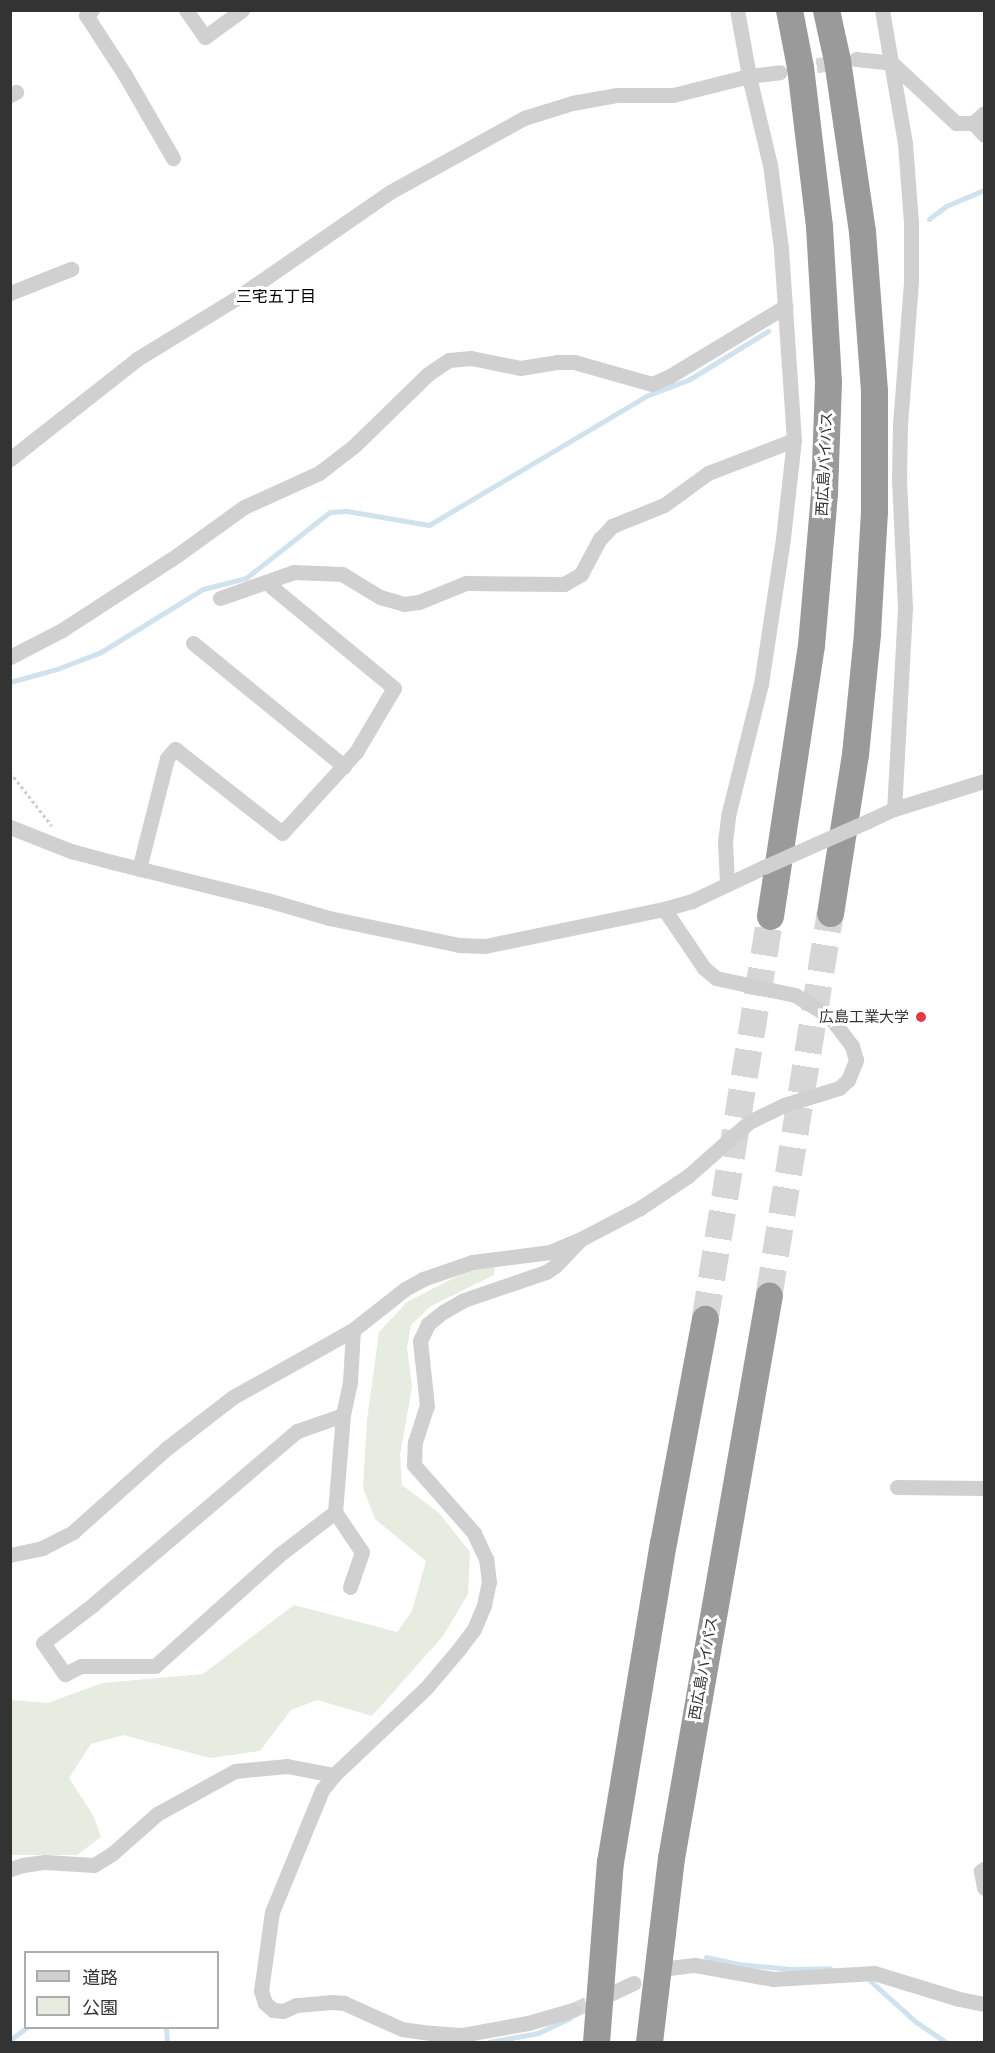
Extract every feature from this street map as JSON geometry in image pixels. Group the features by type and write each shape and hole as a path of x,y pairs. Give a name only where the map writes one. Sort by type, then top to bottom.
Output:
{"highway":[{"name":"西広島バイパス","path":"770,916 811,645 824,492 828,382 819,226 801,67 789,10"},
{"path":"826,10 837,60 862,231 874,391 874,511 867,634 855,754 830,913"},
{"name":"西広島バイパス","path":"650,2043 671,1858 769,1295"},
{"path":"596,2043 610,1862 663,1543 705,1319"}],"street":[{"path":"186,10 205,37 242,10"},
{"path":"727,884 725,842 728,816 761,684 783,538 794,440 786,306 770,165 749,76 737,10"},
{"path":"882,10 905,142 911,222 911,282 900,424 899,480 905,608 894,809"},
{"path":"87,12 173,159"},
{"path":"856,59 892,63 956,123 979,118 984,135"},
{"path":"10,459 138,359 238,297 390,192 524,118 572,103 617,95 673,95 749,76 780,72"},
{"path":"10,293 71,269"},
{"path":"10,657 62,630 176,556 244,507 319,473 354,446 428,374 449,360 471,358 520,368 557,362 574,362 652,384 670,376 786,306"},
{"path":"220,598 294,572 342,573 380,597 404,604 419,602 466,583 564,584 581,574 600,539 612,526 664,505 708,473 794,440"},
{"path":"139,869 167,758 175,749 282,832 356,752 394,688 266,582"},
{"path":"193,643 344,766"},
{"path":"10,827 71,851 267,900 329,918 459,945 485,946 664,909 692,901 894,809 984,781"},
{"path":"10,1555 42,1548 73,1532 167,1448 233,1397 353,1330 405,1289 446,1269 500,1257 550,1252 581,1239 640,1208 688,1176 749,1122 784,1105 839,1088 848,1080 855,1060 846,1035 830,1017 805,1000 788,993 716,978 704,968 664,909"},
{"path":"573,2010 528,2023 461,2035 402,2029 344,2003 319,2002 283,2011 273,2010 265,2003 261,1991 272,1912 286,1873 322,1790 334,1775 426,1688 474,1629 484,1605 489,1582 486,1559 474,1533 414,1465 415,1442 428,1406 420,1341 428,1324 443,1312 464,1300 546,1272 555,1266 581,1239"},
{"path":"350,1587 362,1552 335,1512 343,1415 350,1382 353,1330"},
{"path":"335,1512 279,1555 155,1666 81,1666 65,1674 44,1643 94,1604 297,1431 343,1415"},
{"path":"897,1487 984,1488"},
{"path":"10,1869 45,1862 94,1865 105,1860 171,1804 235,1771 287,1766 334,1775"},
{"path":"984,1869 981,1871 984,1888"},
{"path":"669,1968 695,1965 773,1979 874,1972 938,1993 984,2004"},
{"path":"610,1994 634,1983"}],"path":[{"path":"10,772 71,851"}],"green space":[{"path":"495,1266 494,1275 431,1306 411,1325 407,1348 412,1387 400,1455 402,1485 439,1513 470,1552 468,1594 443,1636 372,1716 317,1700 291,1710 260,1751 210,1758 123,1735 91,1744 69,1778 93,1815 101,1837 77,1855 11,1855 11,1700 48,1703 102,1683 203,1674 294,1605 397,1632 412,1611 426,1561 375,1519 363,1488 367,1420 379,1332 407,1302 471,1269"}],"waterway":[{"path":"929,219 946,206 984,190"},
{"path":"10,682 57,669 101,652 203,589 246,578 330,512 347,511 429,525 646,396 690,379 768,331"},
{"path":"706,1957 738,1964 791,1969 830,1968"},
{"path":"867,1978 916,2022 946,2042"},
{"path":"489,2042 538,2033 570,2018"},
{"path":"10,2040 25,2029"},
{"path":"166,2029 167,2042"}],"tunnel":[{"path":"794,69 844,61"},
{"path":"769,1295 830,913"},
{"path":"705,1319 770,916"},
{"path":"573,2010 605,1996"}],"place":[{"name":"広島工業大学","path":"921,1017"}],"district":[{"name":"三宅五丁目","path":"276,296"}]}
